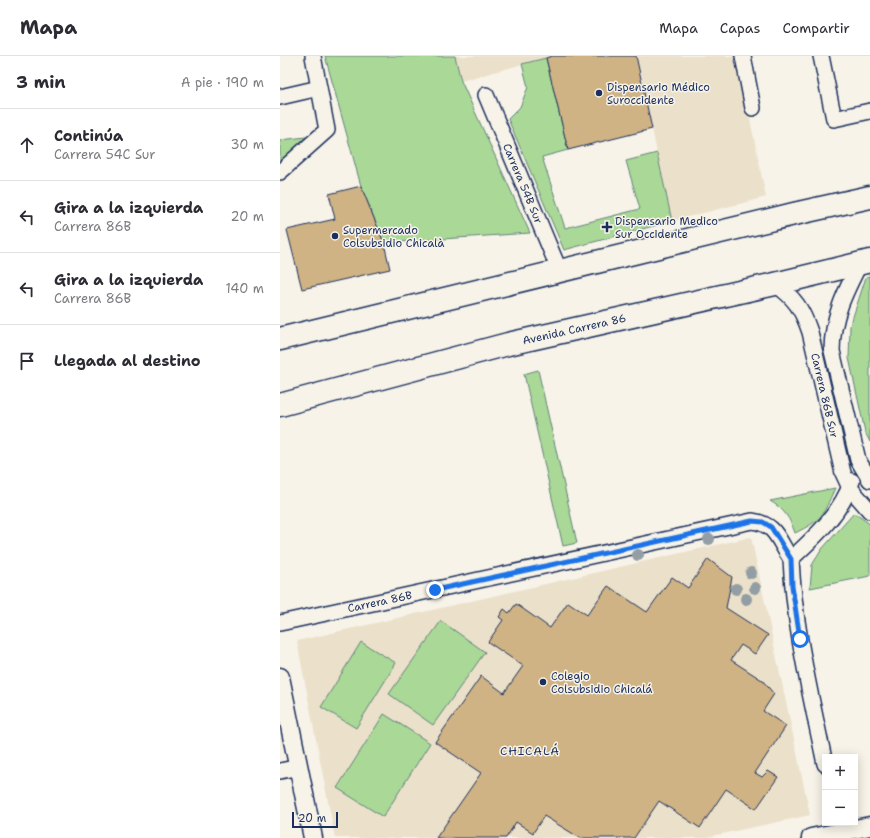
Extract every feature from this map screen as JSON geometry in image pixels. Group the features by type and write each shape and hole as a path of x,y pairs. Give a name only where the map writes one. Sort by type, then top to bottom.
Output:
{"main road":[{"path":"280,339 794,214 870,197"},
{"name":"Avenida Carrera 86","path":"280,405 508,344 775,284 865,262"}],"street":[{"path":"280,172 327,130 313,56"},
{"path":"742,56 753,108"},
{"path":"821,56 834,119 870,111"},
{"path":"280,97 319,88"},
{"name":"Carrera 54B Sur","path":"486,95 560,272"},
{"name":"Carrera 86B Sur","path":"865,262 842,300 835,318 832,336 832,351 858,460 870,480"},
{"name":"Carrera 86B Sur","path":"775,284 794,300 803,314 810,332 839,462 850,488 870,511"},
{"path":"823,754 800,639 792,586 791,559 834,516 850,488 858,460"},
{"name":"Carrera 86B","path":"280,624 752,521 763,522 771,527 791,559"},
{"path":"280,682 313,838"},
{"path":"280,771 299,767"},
{"path":"811,838 839,831 870,826"}],"shaded area":[{"path":"455,56 552,56 461,81"},
{"path":"636,56 737,56 766,197 672,221"},
{"name":"Colegio Colsubsidio Chicalá","path":"751,537 810,815 703,838 335,838 297,641"}],"green space":[{"path":"325,56 455,56 461,81 530,233 384,243 361,186"},
{"path":"546,58 568,150 542,157 565,228 640,209 626,161 657,153 672,221 564,250 508,119 520,107 528,87 522,64"},
{"path":"306,137 280,161 280,140"},
{"path":"870,276 870,442 865,432 849,358 850,326 866,277"},
{"path":"538,370 577,543 563,546 524,374"},
{"path":"835,488 821,516 812,524 795,533 786,514 770,501"},
{"path":"854,513 870,524 870,576 810,588 812,565 822,549"},
{"path":"441,621 485,652 433,725 389,694"},
{"path":"361,642 396,663 356,728 321,707"},
{"path":"384,714 430,743 383,817 337,788"}],"building":[{"name":"Dispensario Médico Suroccidente","path":"552,56 636,56 652,129 568,150 546,58"},
{"name":"Supermercado Colsubsidio Chicalà","path":"361,186 384,243 390,269 302,289 287,230 335,219 329,194"},
{"path":"708,559 732,577 726,608 768,635 755,654 741,645 731,660 762,680 774,694 763,711 786,726 755,773 762,777 768,771 778,777 756,809 726,789 700,828 659,801 634,838 580,838 544,816 533,833 516,822 506,838 436,838 481,773 435,742 481,676 504,693 523,666 488,642 503,620 499,617 504,609 509,613 516,604 550,628 568,602 587,615 608,586 647,612 672,577 688,588"}],"place":[{"name":"Dispensario Médico Suroccidente","path":"599,93"},
{"name":"Dispensario Medico Sur Occidente","path":"607,227"},
{"name":"Supermercado Colsubsidio Chicalà","path":"335,236"},
{"name":"Colegio Colsubsidio Chicalá","path":"543,682"}],"district":[{"name":"CHICALÁ","path":"530,751"}],"route":[{"path":"435,590 752,521 763,522 771,527 782,548 791,559 792,586 800,639"}]}
